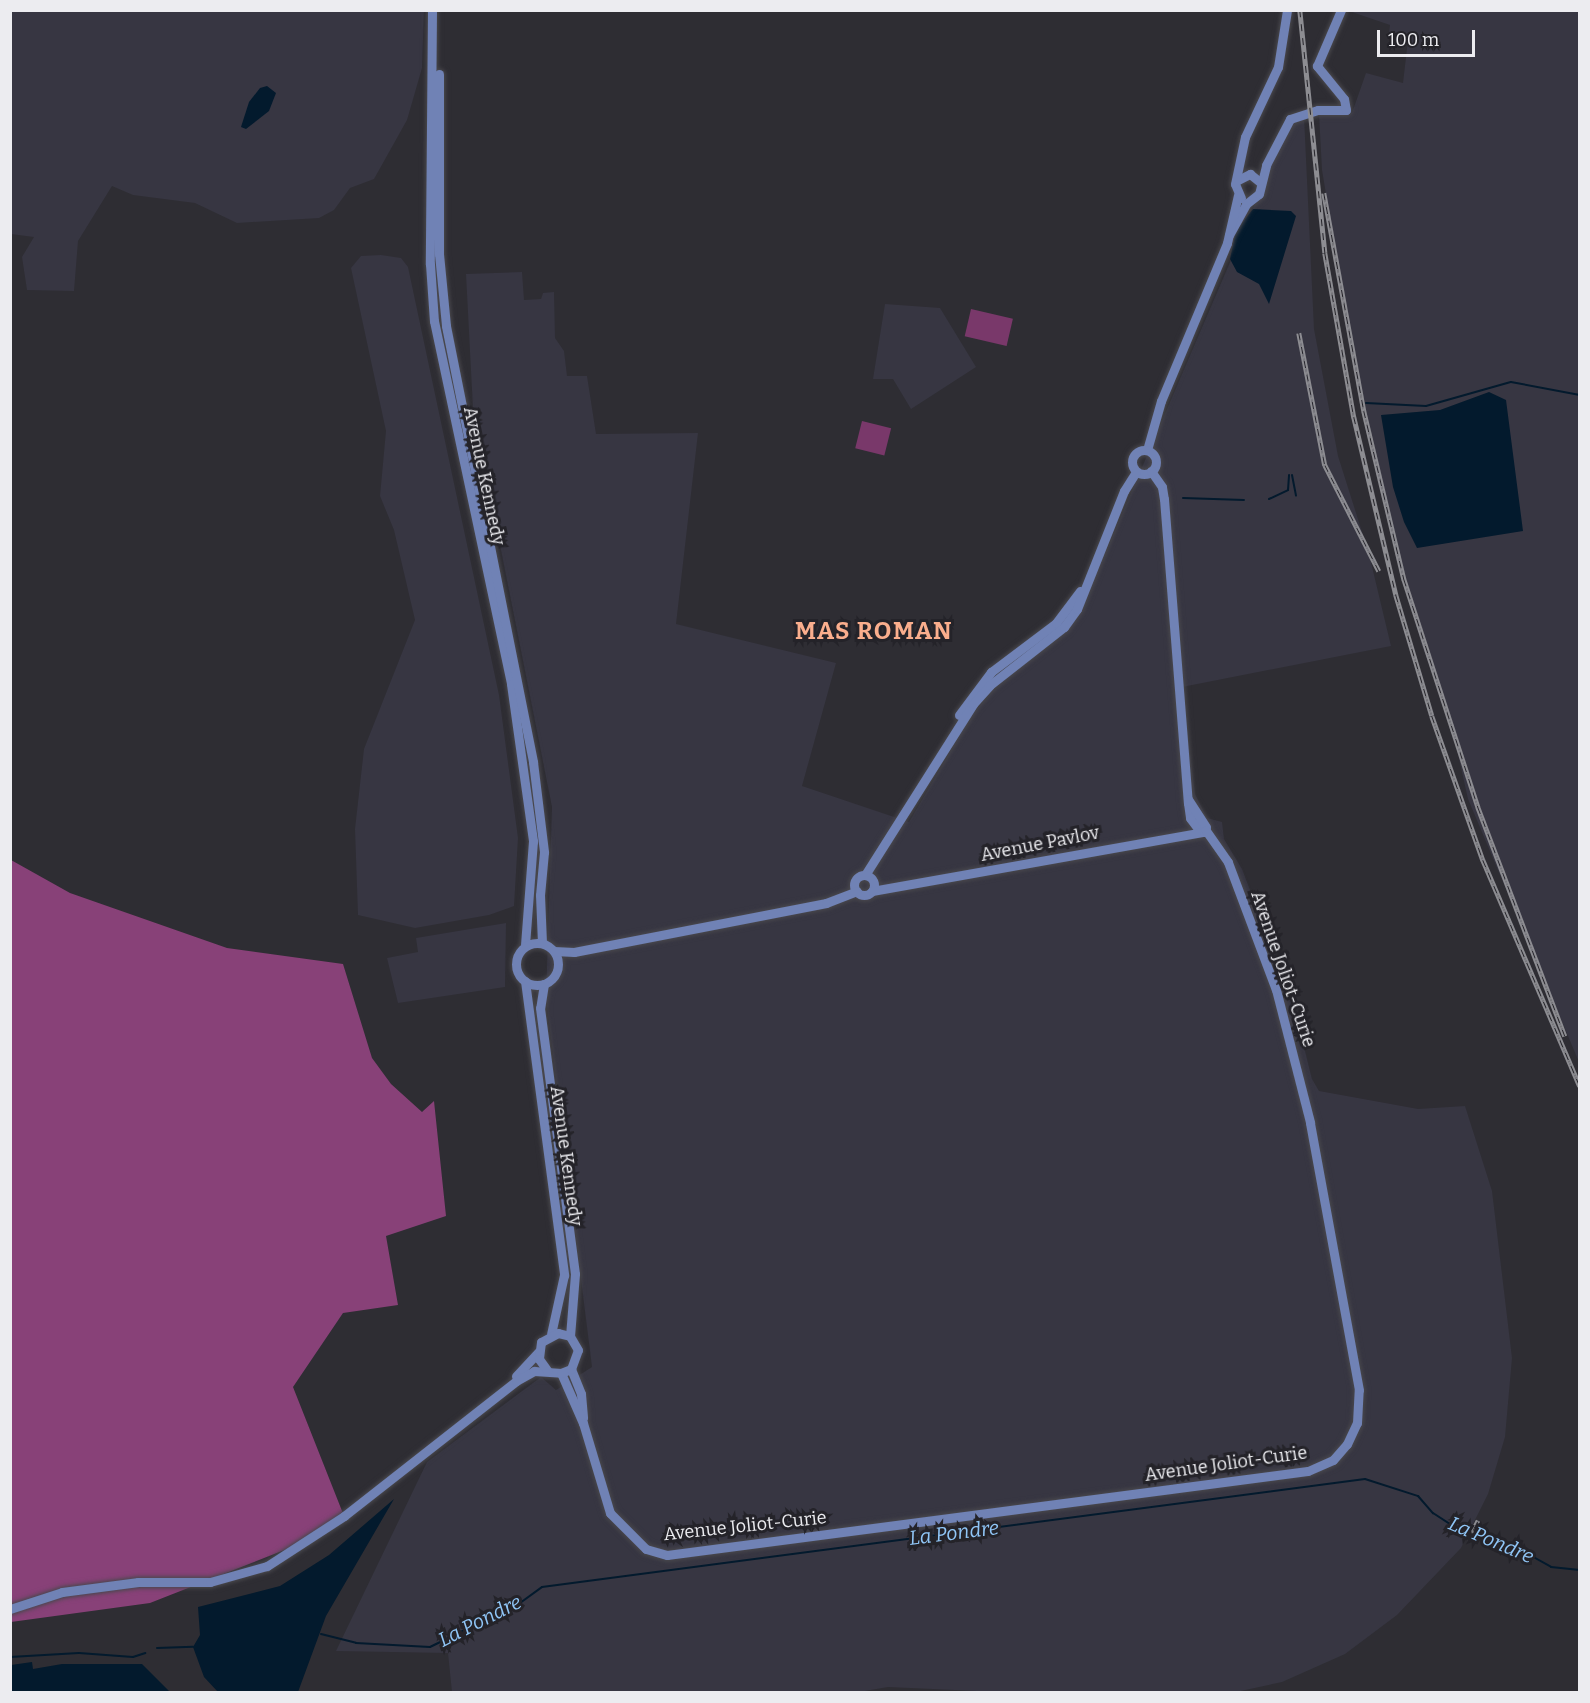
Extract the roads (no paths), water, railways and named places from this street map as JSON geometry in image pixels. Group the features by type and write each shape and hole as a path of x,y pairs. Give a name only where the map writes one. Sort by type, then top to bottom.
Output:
{"street":[{"name":"Avenue Kennedy","path":"432,10 430,264 434,321 513,695 533,841 525,946"},
{"name":"Avenue Kennedy","path":"438,10 439,254 446,326 533,762 544,852 542,943"},
{"path":"1229,235 1238,195 1236,181 1240,160 1251,120 1278,67 1287,10"},
{"path":"1147,450 1168,386 1229,235 1250,200 1259,194 1266,165 1290,119 1301,112 1338,109 1344,99 1317,66 1341,10"},
{"path":"1240,160 1261,183"},
{"path":"1236,181 1266,165"},
{"path":"1238,195 1250,200"},
{"path":"1136,472 1151,471 1156,460 1147,450"},
{"path":"574,952 558,965 554,976 544,984 525,981 516,963 525,946 542,943 554,951 574,952 833,901 856,888 859,876 871,883 874,866 978,686 1056,623 1090,573 1124,491 1136,472 1132,458 1138,451 1147,450"},
{"name":"Avenue Joliot-Curie","path":"561,1373 583,1423 610,1513 646,1549 667,1555 1308,1471 1333,1460 1354,1432 1359,1390 1310,1122 1276,990 1228,862 1201,827 1190,818 1164,499 1162,487 1151,471"},
{"name":"Avenue Pavlov","path":"856,888 865,895 871,883 887,890 1201,827"},
{"path":"554,951 558,965"},
{"name":"Avenue Kennedy","path":"506,1389 538,1352 541,1342 551,1334 557,1321 564,1275 525,981"},
{"name":"Avenue Kennedy","path":"544,984 540,1008 575,1274 570,1336 578,1350 571,1369"},
{"path":"551,1334 570,1336"},
{"path":"538,1352 547,1370"},
{"path":"10,1609 62,1592 150,1581 210,1582 267,1566 344,1516 527,1374 547,1370 561,1373 571,1369"},
{"name":"Avenue Joliot-Curie","path":"571,1369 582,1401 583,1423"}],"water":[{"path":"267,86 276,93 269,111 246,129 241,127 249,102 260,88"},
{"path":"1253,209 1291,211 1296,216 1269,304 1259,284 1237,272 1230,259 1236,231"},
{"path":"1489,392 1506,400 1523,531 1417,548 1404,522 1393,487 1381,415 1440,410"},
{"path":"394,1499 326,1616 298,1692 218,1692 204,1677 193,1647 200,1635 198,1607 280,1586 329,1555"},
{"path":"32,1662 33,1669 62,1664 142,1664 170,1692 11,1692 11,1665"}],"waterway":[{"path":"1366,403 1426,406 1511,382 1580,395"},
{"path":"1269,499 1288,490 1289,475"},
{"path":"1292,475 1296,496"},
{"path":"1183,498 1244,500"},
{"name":"La Pondre","path":"321,1634 356,1643 430,1647 520,1603 542,1587 1365,1479 1418,1496 1433,1513 1459,1530 1528,1554 1551,1567 1580,1570"},
{"name":"La Pondre","path":"157,1648 193,1647"},
{"name":"La Pondre","path":"10,1657 79,1653 133,1657 145,1653"}],"railway":[{"path":"1300,10 1325,253 1354,417 1396,595 1432,716 1483,860 1580,1086"},
{"path":"1324,193 1364,411 1404,579 1478,807 1565,1036"},
{"path":"1299,333 1325,465 1379,571"},
{"path":"1468,1540 1478,1520"}],"district":[{"name":"MAS ROMAN","path":"874,632"}]}
